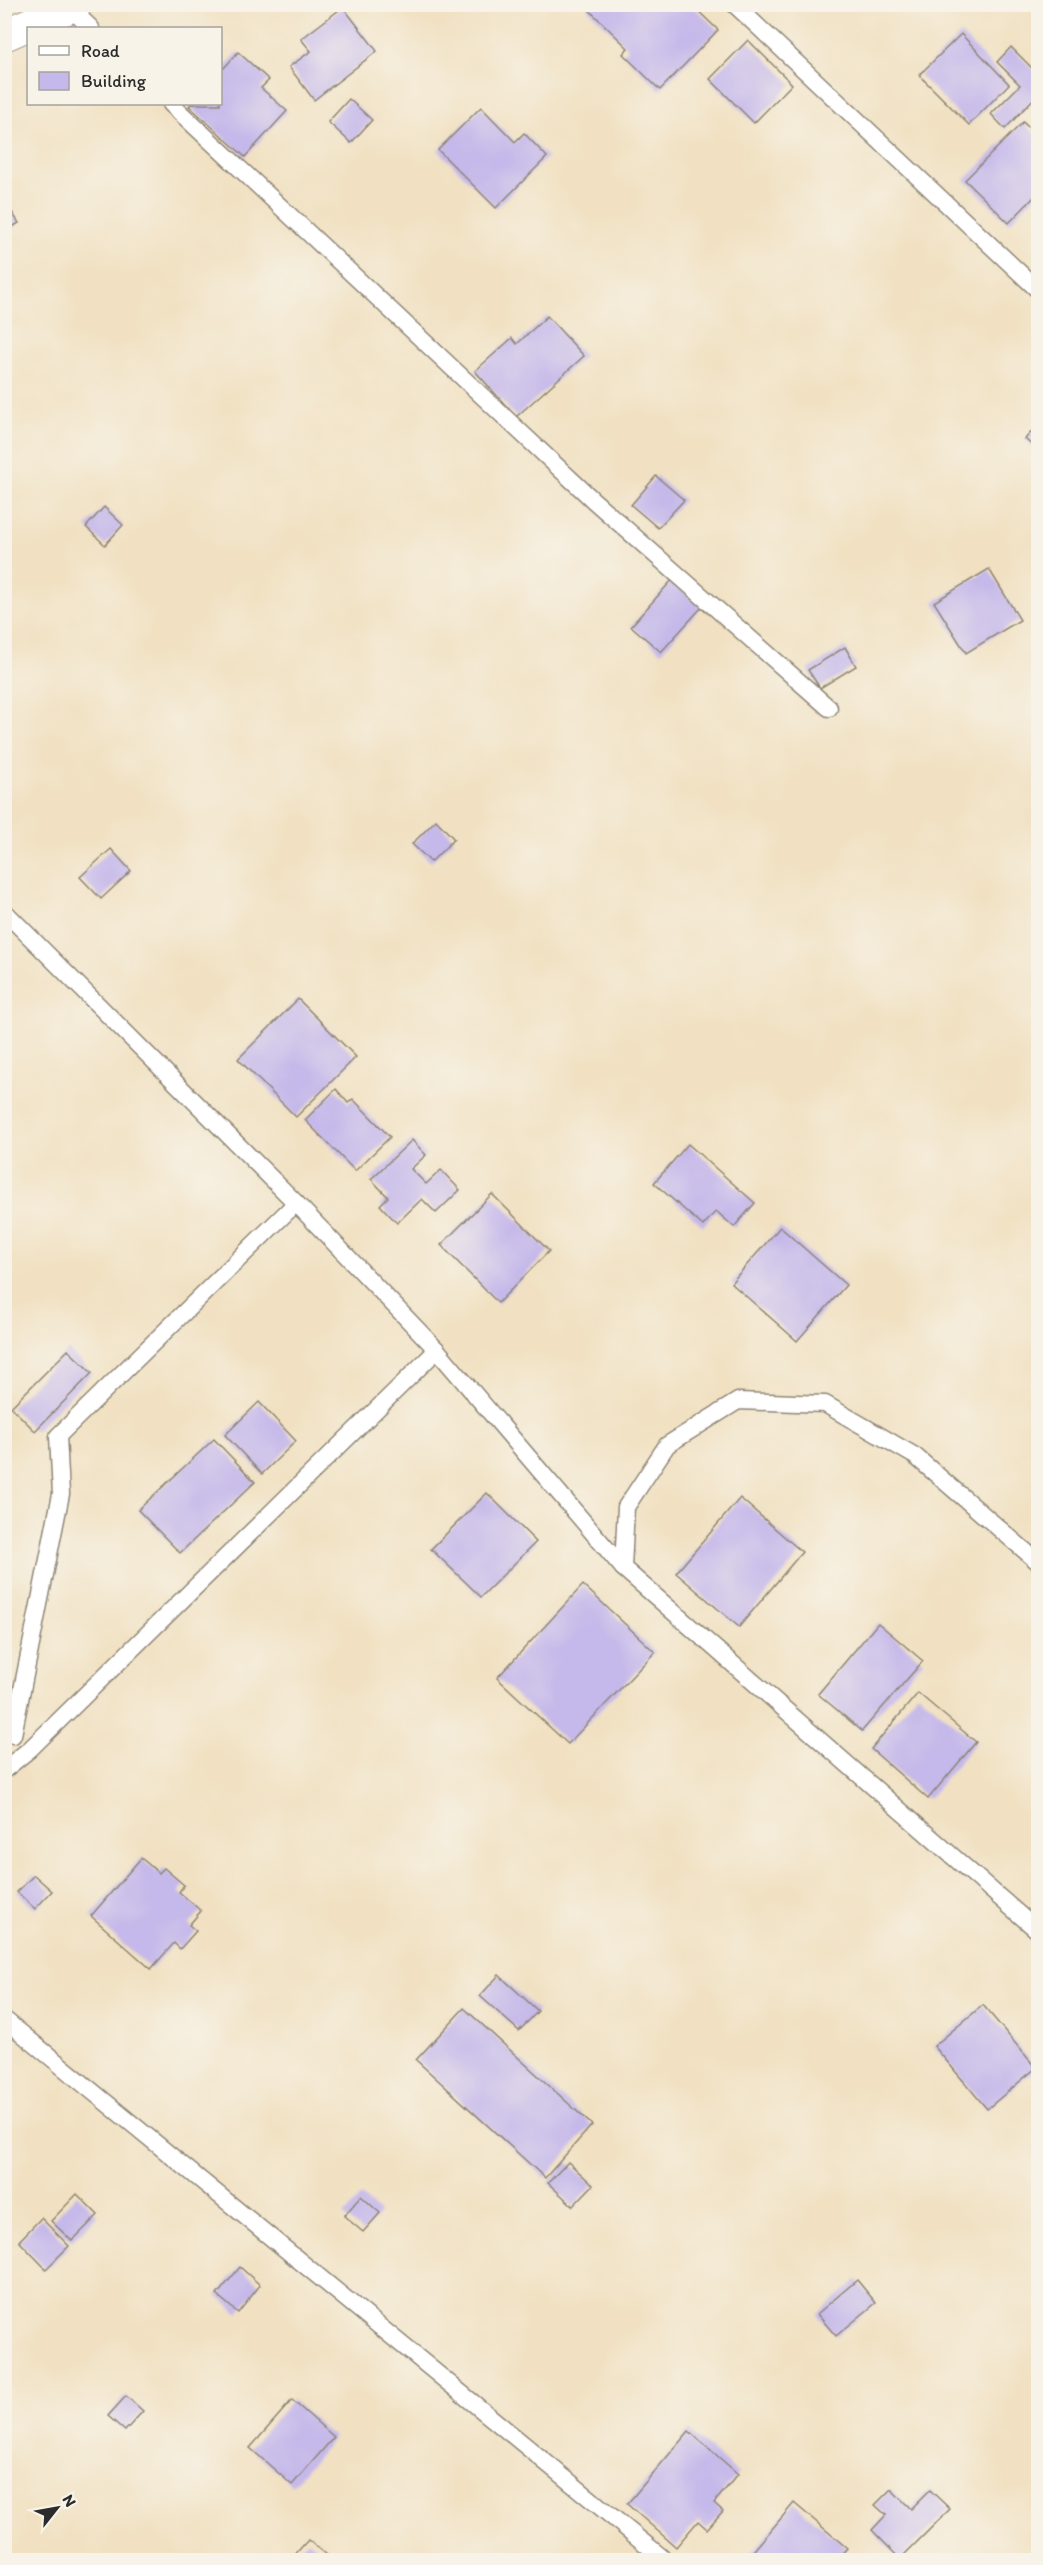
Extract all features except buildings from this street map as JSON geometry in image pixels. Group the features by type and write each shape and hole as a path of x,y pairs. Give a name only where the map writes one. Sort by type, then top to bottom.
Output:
{"street":[{"path":"4,35 72,6"}],"lane":[{"path":"734,4 1038,290"},
{"path":"72,6 90,27"},
{"path":"172,105 593,500 829,708"},
{"path":"4,911 296,1203 437,1350 623,1568 1038,1931"},
{"path":"13,1735 61,1494 58,1436 296,1203"},
{"path":"4,1770 30,1749 437,1350"},
{"path":"623,1568 626,1507 667,1444 738,1401 825,1404 915,1456 1038,1562"},
{"path":"4,2019 664,2560"}]}
